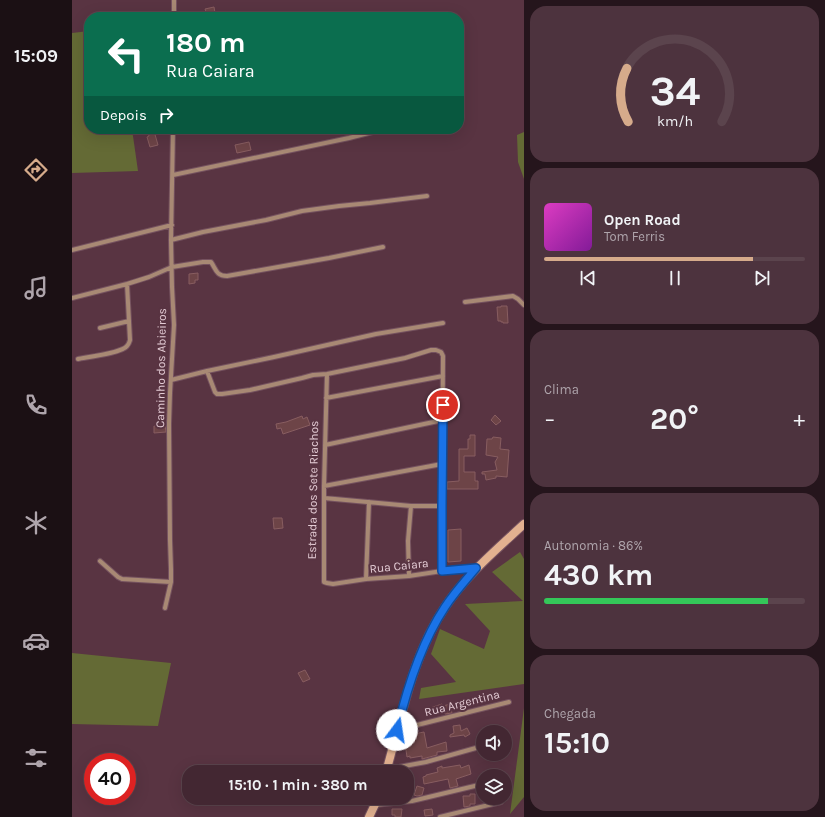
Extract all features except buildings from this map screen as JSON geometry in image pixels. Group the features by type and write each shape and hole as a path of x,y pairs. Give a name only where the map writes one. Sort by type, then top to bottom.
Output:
{"street":[{"path":"174,0 174,12"},
{"name":"Caminho dos Abieiros","path":"165,608 171,582 172,569 170,540 169,424 174,325 171,240 173,134"},
{"path":"173,175 365,134"},
{"path":"171,240 302,211 427,196"},
{"path":"72,250 172,225"},
{"path":"72,298 127,284 149,277 172,267 210,261 219,274 222,276 227,276 383,247"},
{"path":"78,360 116,352 127,347 130,340 127,284"},
{"path":"465,302 513,296 524,305"},
{"path":"100,328 129,321"},
{"path":"171,380 327,344 443,323"},
{"path":"207,371 214,391 219,394 250,390 313,375 327,374 404,358 431,350 438,350 442,354 443,376 442,571"},
{"name":"Estrada dos Sete Riachos","path":"324,582 324,486 327,374"},
{"path":"326,398 443,376"},
{"path":"325,444 443,420"},
{"path":"324,486 442,464"},
{"path":"324,498 411,506 442,506"},
{"path":"366,580 369,502"},
{"path":"409,576 408,541 411,506"},
{"path":"388,765 403,705 417,664 426,640 445,606 476,568 524,524"},
{"path":"100,561 122,579 171,582"},
{"name":"Rua Caiara","path":"324,582 333,584 476,568"},
{"name":"Rua Argentina","path":"397,730 510,702"},
{"path":"411,765 476,748"},
{"path":"414,801 476,786"},
{"path":"369,817 375,805"},
{"path":"440,817 489,805"}],"green space":[{"path":"84,32 84,134 133,134 138,171 72,173 72,33"},
{"path":"524,132 524,179 518,162 517,135"},
{"path":"520,552 524,559 524,684 419,699 421,688 456,682 431,654 440,629 484,649 490,631 465,604 523,601 492,572"},
{"path":"72,653 171,663 158,726 72,724"},
{"path":"524,708 524,797 510,814"}],"route":[{"path":"397,730 403,705 426,640 445,606 476,568 442,571 443,405"}]}
